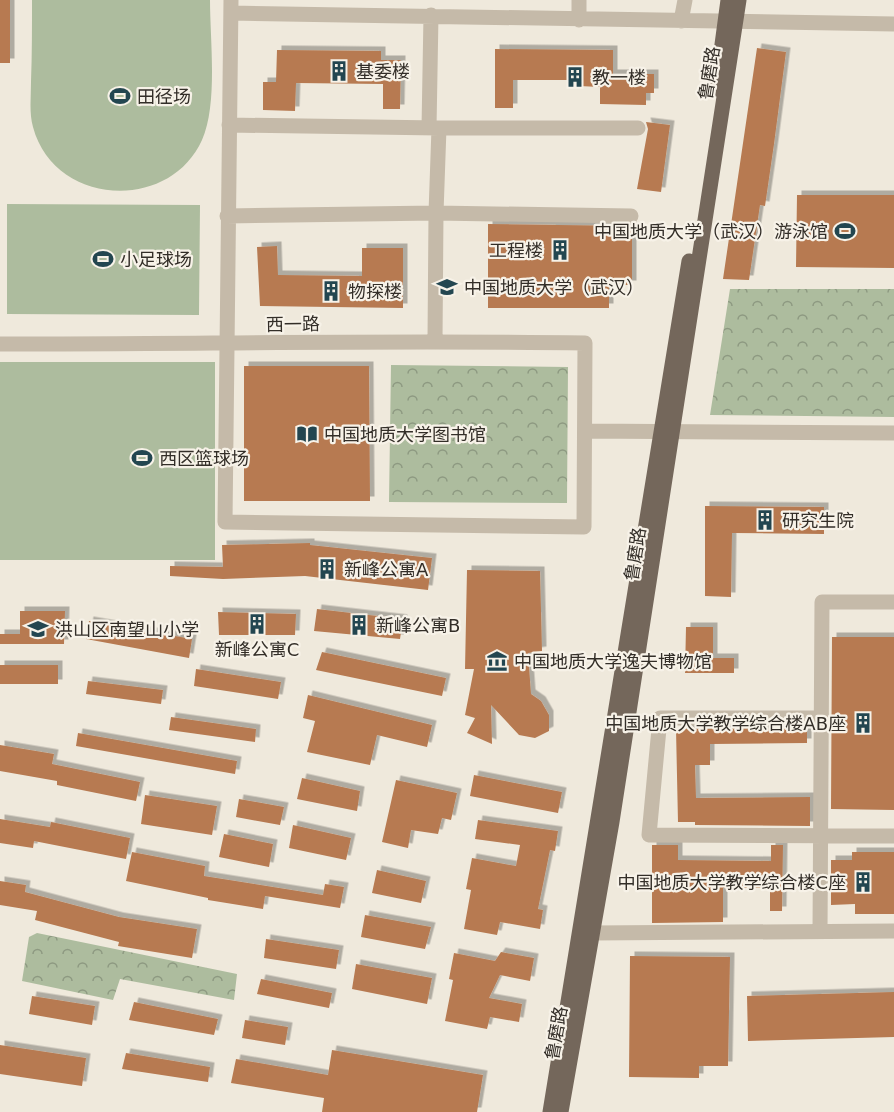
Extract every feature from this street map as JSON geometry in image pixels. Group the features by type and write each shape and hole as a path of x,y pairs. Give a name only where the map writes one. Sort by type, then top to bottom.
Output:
{"main road":[{"name":"鲁磨路","path":"728,0 731,22"},
{"name":"鲁磨路","path":"561,1112 593,933 731,22 739,0"},
{"name":"鲁磨路","path":"550,1112 668,432"}],"street":[{"path":"579,0 579,20"},
{"path":"681,21 685,0"},
{"path":"894,24 579,20 231,7 225,522 585,527 585,430 894,433"},
{"path":"431,15 436,213 435,341"},
{"path":"229,125 638,128"},
{"path":"227,216 436,213 632,216"},
{"name":"西一路","path":"0,344 435,341 585,343 585,430"},
{"path":"820,931 822,602 894,602"},
{"path":"821,718 660,718 649,835 894,836"},
{"path":"593,933 894,931"}],"green space":[{"path":"32,0 210,0 212,90 210,109 202,140 186,164 165,180 140,189 113,190 87,185 64,173 45,153 33,127 30,105"},
{"name":"小足球场","path":"7,204 200,205 199,315 7,314"},
{"path":"730,289 894,289 894,417 710,415"},
{"path":"0,362 215,362 215,560 0,560"},
{"path":"391,365 568,367 567,503 389,502"},
{"path":"37,933 237,974 234,1000 120,979 113,1000 22,981 29,937"}],"building":[{"path":"0,0 10,0 10,63 0,63"},
{"path":"757,48 786,52 765,206 760,205 749,280 723,279"},
{"name":"教一楼","path":"495,49 613,50 613,74 654,74 654,93 646,93 646,105 600,104 600,87 579,86 579,80 513,80 513,108 495,108"},
{"name":"基委楼","path":"277,50 381,51 381,60 401,60 400,109 383,109 383,84 296,83 295,111 263,110 263,82 276,82"},
{"path":"646,122 670,125 661,192 637,189 648,129"},
{"name":"中国地质大学（武汉）游泳馆","path":"797,195 894,195 894,268 796,267"},
{"name":"工程楼","path":"488,224 632,226 632,285 609,285 609,308 488,308"},
{"name":"物探楼","path":"277,246 278,275 362,276 362,248 403,248 403,308 260,306 257,247"},
{"name":"中国地质大学图书馆","path":"244,366 369,366 370,501 244,501"},
{"name":"研究生院","path":"705,506 824,507 824,534 732,533 731,597 705,596"},
{"name":"新峰公寓A","path":"310,543 310,545 432,558 428,590 305,576 223,579 170,576 170,566 223,567 222,545"},
{"name":"中国地质大学逸夫博物馆","path":"467,570 540,571 542,651 528,653 531,694 541,701 549,715 549,731 535,738 519,735 491,705 492,744 467,733 475,718 465,715 474,669 465,669"},
{"name":"新峰公寓B","path":"317,609 403,619 400,639 314,631"},
{"path":"20,611 65,611 64,644 0,644 0,634 20,634"},
{"name":"新峰公寓C","path":"218,612 296,614 295,635 219,635"},
{"path":"89,621 192,639 189,658 86,639"},
{"path":"686,627 713,627 713,658 734,658 734,673 685,673"},
{"name":"中国地质大学教学综合楼AB座","path":"832,637 894,637 894,810 831,809"},
{"path":"322,652 446,678 442,696 316,670"},
{"path":"0,665 58,665 58,684 0,684"},
{"path":"196,669 281,682 278,699 194,686"},
{"path":"88,681 163,690 161,704 86,694"},
{"path":"308,695 432,725 427,747 377,735 370,765 307,752 315,721 303,718"},
{"path":"171,717 256,729 255,742 169,730"},
{"path":"807,728 807,743 710,744 710,765 695,765 696,798 810,797 810,826 695,825 695,822 678,822 676,729"},
{"path":"78,733 237,761 235,774 76,746"},
{"path":"0,745 54,754 52,764 140,782 136,801 57,785 57,781 0,771"},
{"path":"474,775 562,792 558,813 470,796"},
{"path":"302,778 360,791 357,811 297,799"},
{"path":"396,780 457,793 451,820 442,818 438,834 411,830 408,848 382,842"},
{"path":"145,795 217,806 212,835 141,824"},
{"path":"239,799 284,807 280,825 236,817"},
{"path":"0,819 50,827 51,822 130,838 126,859 34,841 33,848 0,843"},
{"path":"478,820 558,831 555,851 550,850 538,909 543,910 540,929 500,922 497,935 464,929 471,890 466,889 472,858 516,866 520,845 475,839"},
{"path":"293,825 351,838 346,860 289,848"},
{"path":"224,834 273,844 269,867 219,857"},
{"path":"652,845 678,845 678,860 771,861 771,845 783,845 782,911 770,911 770,888 723,888 723,922 652,923"},
{"path":"132,852 205,866 204,876 323,895 325,884 344,887 340,908 265,896 263,909 208,900 208,898 126,881"},
{"name":"中国地质大学教学综合楼C座","path":"852,852 894,852 894,914 855,914 855,904 831,905 831,860 852,860"},
{"path":"377,870 426,881 421,903 372,893"},
{"path":"0,881 26,885 25,892 119,917 197,929 192,958 118,946 119,942 35,920 37,911 0,905"},
{"path":"365,915 431,927 425,949 361,937"},
{"path":"266,939 339,950 336,969 264,958"},
{"path":"501,952 534,958 530,981 500,975 489,998 522,1004 519,1022 490,1017 487,1029 445,1021 453,980 449,979 454,953 495,961"},
{"path":"630,956 730,957 728,1066 699,1066 699,1078 629,1077"},
{"path":"356,964 432,978 427,1004 352,989"},
{"path":"261,979 332,993 329,1008 257,994"},
{"path":"894,992 894,1037 748,1041 747,996"},
{"path":"32,996 95,1006 92,1025 29,1014"},
{"path":"134,1002 218,1019 214,1035 129,1020"},
{"path":"245,1020 288,1027 285,1045 242,1038"},
{"path":"0,1045 86,1058 82,1086 0,1074"},
{"path":"332,1050 483,1075 477,1112 322,1112 324,1098 231,1083 236,1059 328,1075"},
{"path":"126,1053 210,1067 208,1082 122,1069"}],"place":[{"name":"基委楼","path":"339,71"},
{"name":"教一楼","path":"575,77"},
{"name":"田径场","path":"120,96"},
{"name":"中国地质大学（武汉）游泳馆","path":"845,231"},
{"name":"工程楼","path":"560,250"},
{"name":"小足球场","path":"103,259"},
{"name":"中国地质大学（武汉）","path":"447,287"},
{"name":"物探楼","path":"331,291"},
{"name":"中国地质大学图书馆","path":"307,434"},
{"name":"西区篮球场","path":"142,458"},
{"name":"研究生院","path":"765,520"},
{"name":"新峰公寓A","path":"327,569"},
{"name":"新峰公寓C","path":"257,624"},
{"name":"新峰公寓B","path":"359,625"},
{"name":"洪山区南望山小学","path":"38,629"},
{"name":"中国地质大学逸夫博物馆","path":"497,661"},
{"name":"中国地质大学教学综合楼AB座","path":"863,723"},
{"name":"中国地质大学教学综合楼C座","path":"863,882"}]}
